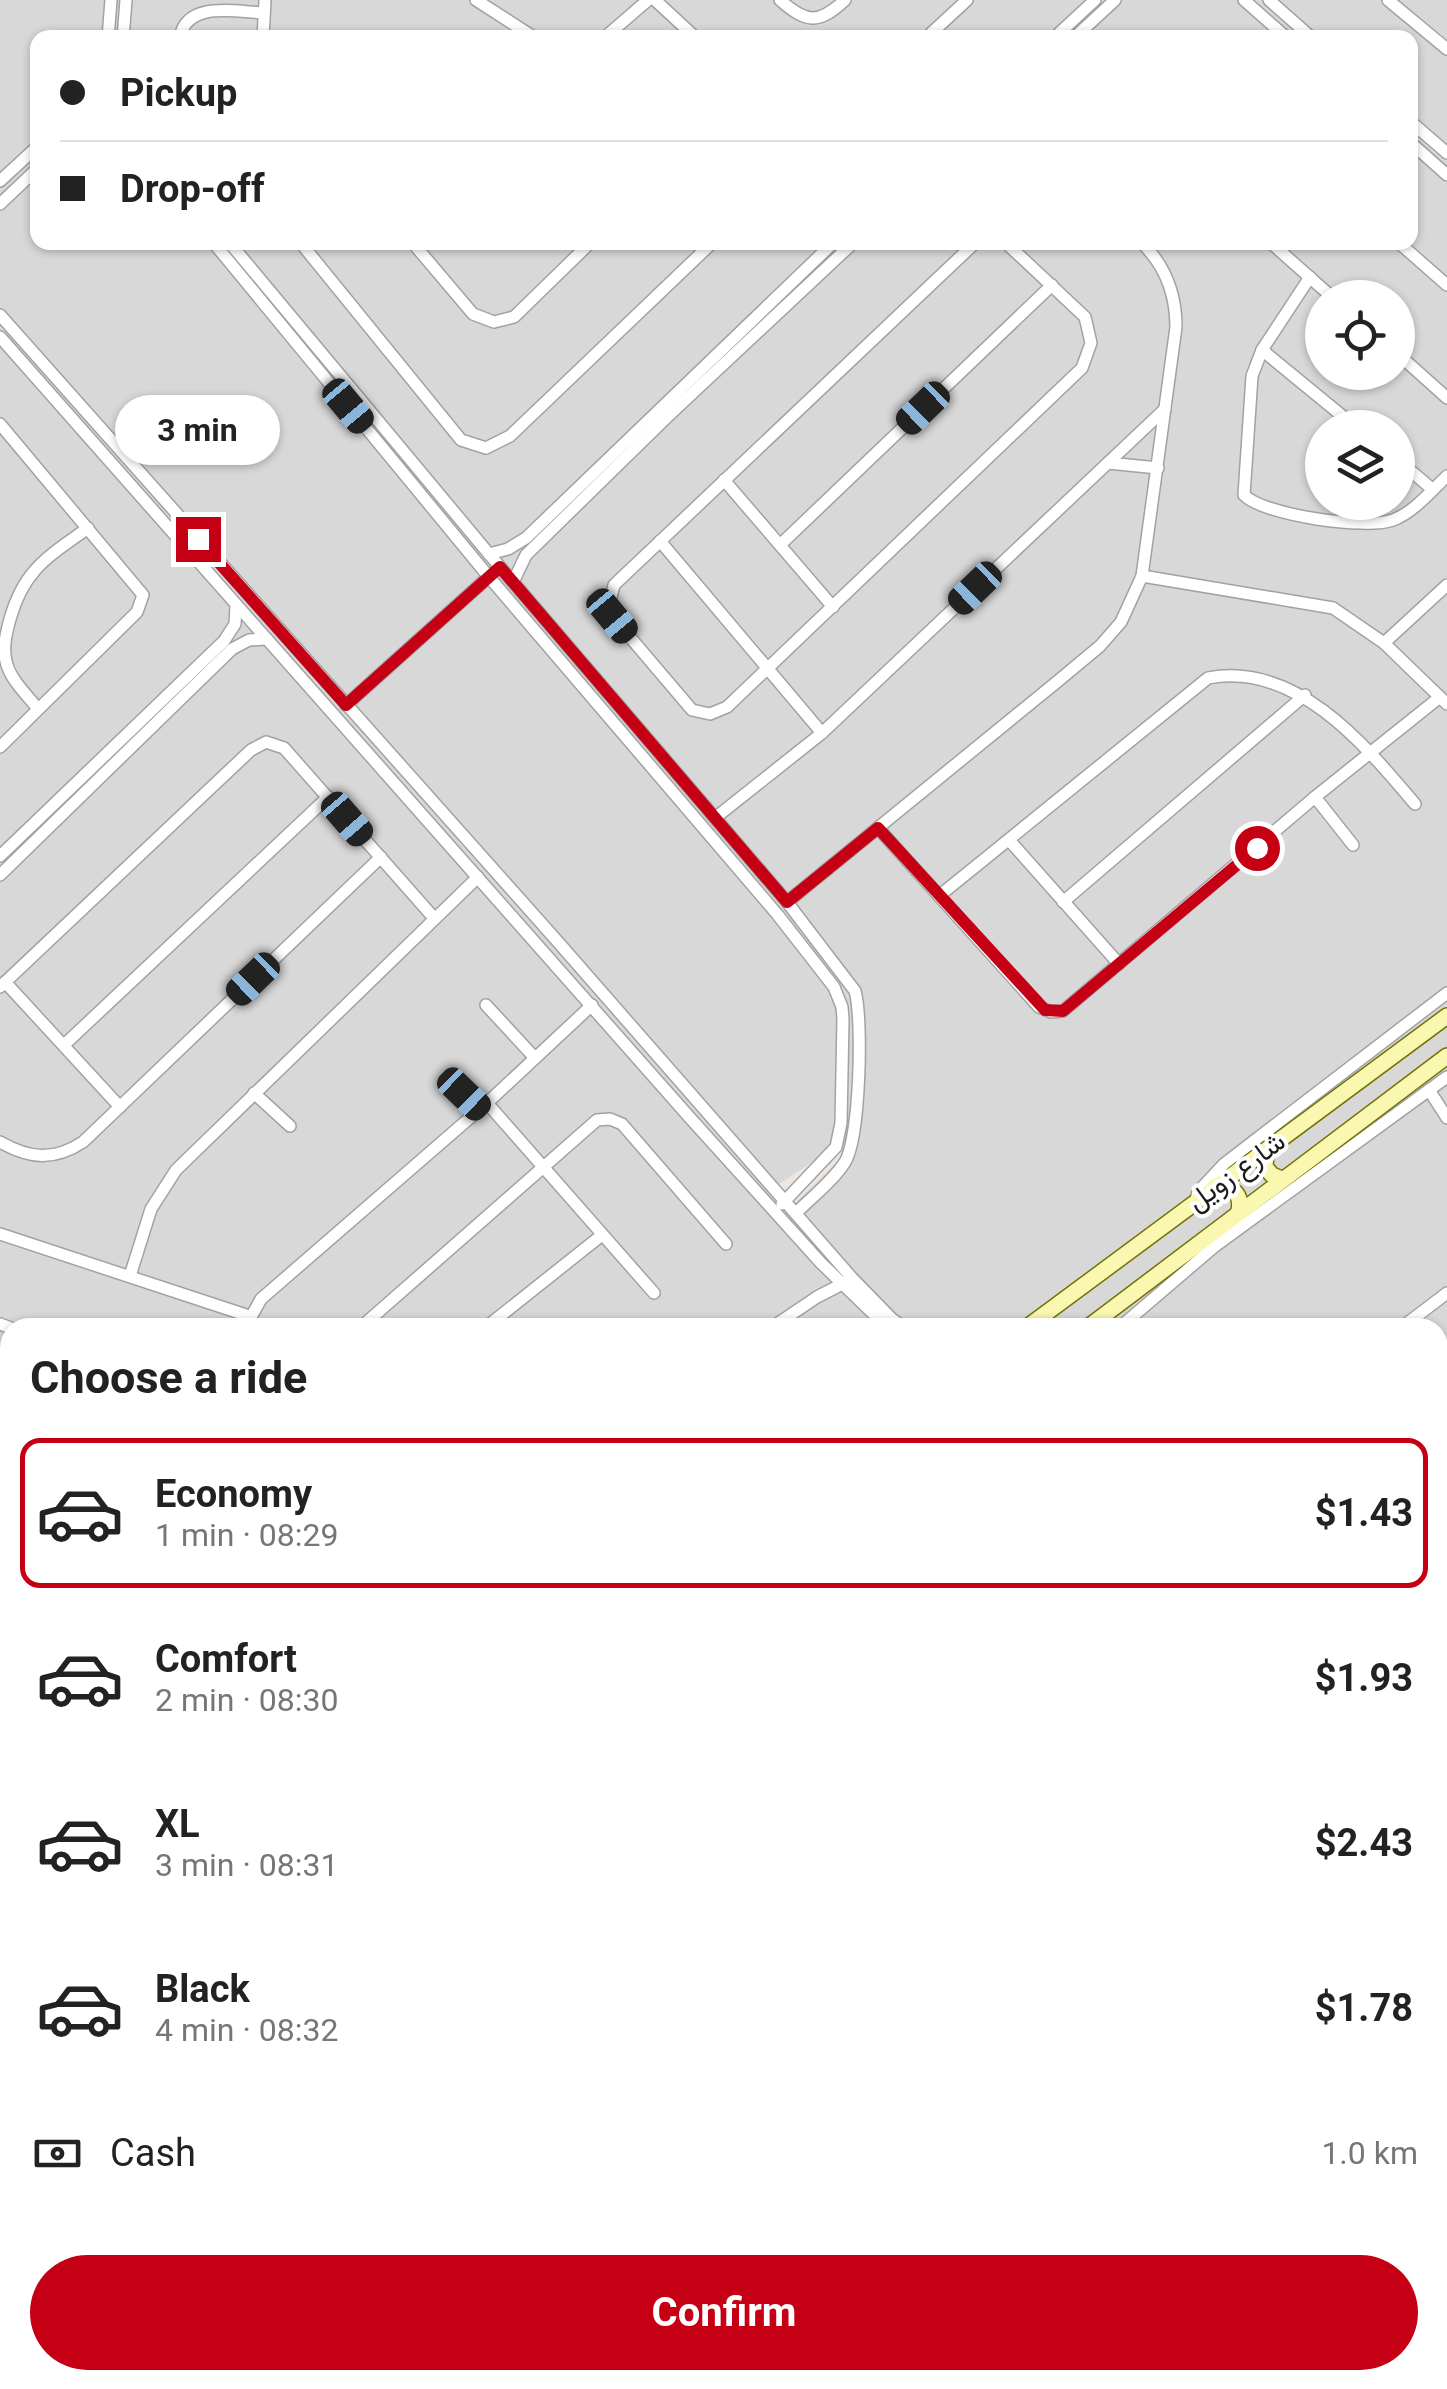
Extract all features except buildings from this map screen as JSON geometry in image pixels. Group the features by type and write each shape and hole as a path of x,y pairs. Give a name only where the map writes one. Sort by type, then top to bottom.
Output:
{"main road":[{"path":"1430,1005 1444,1018"},
{"name":"شارع زويل","path":"1039,1318 1444,1018"},
{"name":"شارع زويل","path":"1100,1318 1447,1056"},
{"path":"1266,1151 1265,1167 1282,1179"},
{"path":"1215,1186 1226,1186 1236,1192 1238,1214"}],"street":[{"path":"109,30 111,0"},
{"path":"124,30 126,0"},
{"path":"476,0 523,30"},
{"path":"613,30 648,0"},
{"path":"655,0 687,30"},
{"path":"780,0 802,17 812,19 823,17 845,0"},
{"path":"935,30 967,0"},
{"path":"1062,30 1094,0"},
{"path":"1083,30 1115,0"},
{"path":"1244,0 1278,30"},
{"path":"1269,0 1303,30"},
{"path":"1388,0 1447,50"},
{"path":"182,30 184,23 199,12 264,7"},
{"path":"1418,128 1447,153"},
{"path":"1418,149 1447,175"},
{"path":"0,181 30,153"},
{"path":"0,204 30,176"},
{"path":"220,250 513,582 787,902 855,991 859,1005 858,1070 850,1152 837,1172 796,1212"},
{"path":"235,250 399,456 489,577 834,987 842,1008 836,1147 775,1210"},
{"path":"309,250 461,440 486,448 510,436 704,250"},
{"path":"419,250 473,314 494,322 514,316 583,250"},
{"path":"824,261 830,250"},
{"path":"513,582 530,543 824,261 841,250"},
{"path":"968,250 614,585 609,605 612,616 684,704 701,714 720,712 1082,368 1089,356 1090,330 1076,307 1014,250"},
{"path":"787,902 1100,646 1129,609 1142,576 1176,327 1174,303 1163,270 1147,250"},
{"path":"1279,250 1313,280"},
{"path":"1407,250 1447,286"},
{"path":"1310,277 1262,350 1248,398 1242,491 1246,498 1286,513 1378,524 1400,518 1447,476"},
{"path":"780,545 1052,285"},
{"path":"0,315 796,1212 826,1259"},
{"path":"0,337 775,1210 881,1318"},
{"path":"1262,350 1336,410"},
{"path":"1415,369 1447,398"},
{"path":"715,818 822,733 1164,409"},
{"path":"0,424 141,590 143,601 137,612 0,748"},
{"path":"1108,463 1158,468"},
{"path":"1415,474 1432,489"},
{"path":"724,480 832,607"},
{"path":"38,709 11,674 4,655 14,605 30,573 88,528"},
{"path":"660,541 822,733"},
{"path":"489,554 530,543"},
{"path":"346,705 500,567"},
{"path":"878,828 1045,1010 1063,1011 1315,797 1444,700 1384,643 1339,612 1324,606 1142,576"},
{"path":"1384,643 1446,586"},
{"path":"0,856 154,728 228,645 236,604"},
{"path":"0,875 145,718 228,645 268,639"},
{"path":"939,896 1208,678 1248,678 1304,695 1371,752 1416,804"},
{"path":"1063,902 1304,695"},
{"path":"602,710 614,700"},
{"path":"145,718 154,728"},
{"path":"120,1107 3,985 258,745 274,743 284,748 434,918"},
{"path":"1315,797 1354,844"},
{"path":"64,1045 328,798"},
{"path":"1009,840 1119,964"},
{"path":"0,1142 27,1155 60,1154 84,1142 381,857"},
{"path":"130,1276 151,1208 166,1181 478,877"},
{"path":"546,952 558,942"},
{"path":"1196,1199 1224,1164 1447,993"},
{"path":"249,1318 261,1299 483,1106 592,1005"},
{"path":"486,1006 535,1058"},
{"path":"842,1069 858,1070"},
{"path":"1131,1318 1215,1246 1447,1077"},
{"path":"1429,1090 1447,1118"},
{"path":"254,1093 290,1126"},
{"path":"464,1094 483,1106 542,1166 654,1293"},
{"path":"371,1318 597,1120 610,1119 631,1133 726,1244"},
{"path":"0,1234 130,1276 237,1318"},
{"path":"497,1318 602,1234"},
{"path":"786,1318 817,1296 848,1281"},
{"path":"1414,1318 1447,1293"}],"shaded area":[{"path":"0,0 1447,0 1447,1318 0,1318","holes":["846,1140 843,1156 785,1213 767,1192"]}],"route":[{"path":"198,539 346,705 500,567 787,902 878,828 1039,1008 1045,1010 1063,1011 1257,848"}]}
